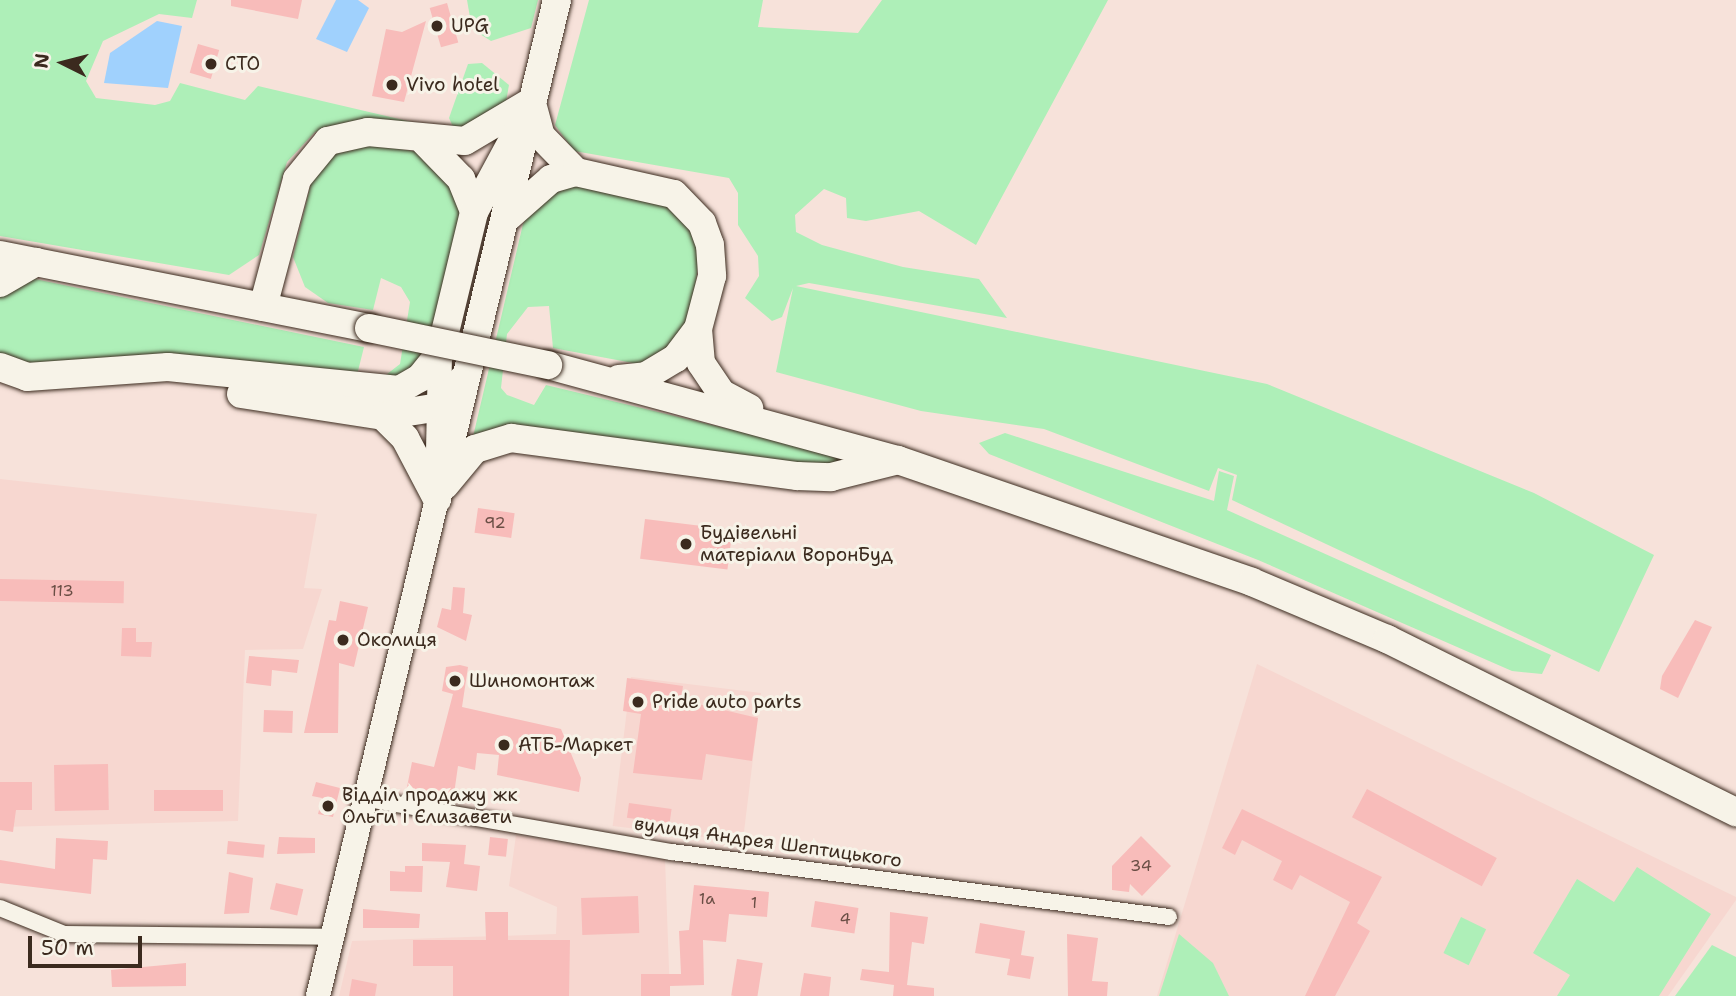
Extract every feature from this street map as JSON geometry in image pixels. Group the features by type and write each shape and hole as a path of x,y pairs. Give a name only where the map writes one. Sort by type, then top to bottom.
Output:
{"highway":[{"path":"437,499 509,216 530,105 557,0"},
{"path":"263,307 297,179 314,153 358,133 425,142 481,136 530,105"},
{"path":"530,105 541,136 576,172"},
{"path":"0,367 27,377 179,368 376,393 399,390 420,378 440,353 474,212 530,105"},
{"path":"425,142 461,178 474,212"},
{"path":"509,216 551,179 576,172 674,194 702,223 712,276 698,329 701,363 721,393 783,427"},
{"path":"0,255 369,328 612,380 898,460 1063,512 1387,639 1736,812"},
{"path":"0,284 36,262"},
{"path":"612,380 646,376 676,358 698,329"},
{"path":"0,385 31,394 167,384 383,416 440,407 467,374"},
{"path":"383,416 405,438 437,499"},
{"path":"437,499 475,449 511,438 796,477 831,477 898,460"}],"main road":[{"path":"317,996 362,798 437,499 440,353"}],"street":[{"name":"вулиця Андрея Шептицького","path":"362,798 672,852 1169,917"},
{"path":"0,908 64,934 330,937"}],"shaded area":[{"path":"0,479 317,514 304,588 322,589 303,649 245,650 238,821 0,827"},
{"path":"1257,664 1736,897 1736,900 1668,996 1157,996"},
{"path":"631,677 761,693 743,842 613,826"},
{"path":"516,835 665,859 670,996 339,996 352,941 556,934 557,907 509,886"}],"green space":[{"path":"0,0 197,0 192,18 159,14 103,41 86,81 96,98 155,105 170,101 180,83 245,100 258,86 429,126 355,123 315,132 287,162 259,255 229,275 0,236"},
{"path":"467,0 538,0 531,28 491,41 472,29"},
{"path":"589,0 763,0 758,27 858,33 882,0 1108,0 976,245 919,211 866,221 847,218 846,198 824,189 795,215 796,232 822,245 903,267 979,279 1007,318 809,283 796,286 1267,384 1534,493 1654,555 1599,672 1232,500 1237,475 1218,468 1209,491 1044,429 921,411 776,372 793,288 782,317 772,321 745,298 759,276 758,256 738,225 738,193 729,178 574,151 555,125"},
{"path":"482,63 509,85 505,107 455,131 449,118 468,64"},
{"path":"374,144 423,153 445,169 462,218 434,344 413,373 373,385 400,364 410,302 401,287 381,278 373,310 328,303 305,287 293,257 312,179 328,157 346,147"},
{"path":"582,186 661,202 680,216 696,240 699,261 688,329 649,366 553,348 549,306 528,307 507,334 501,388 507,395 534,405 546,385 858,460 833,468 472,441 523,224 531,209 561,187"},
{"path":"30,278 364,347 355,383 40,369 0,357 0,292"},
{"path":"1005,433 1214,501 1219,471 1234,476 1227,510 1551,655 1542,674 1512,671 1258,560 989,454 979,443"},
{"path":"1637,867 1711,914 1659,996 1557,996 1570,975 1533,953 1577,879 1614,902"},
{"path":"1461,917 1486,929 1469,965 1443,953"},
{"path":"1179,934 1213,963 1229,996 1159,996"},
{"path":"1712,945 1736,957 1736,996 1675,996"}],"water":[{"path":"336,0 358,0 369,8 347,52 316,39"},
{"path":"157,21 182,26 168,88 104,83 110,53"}],"building":[{"path":"231,0 302,0 298,19 231,6"},
{"name":"UPG","path":"447,3 458,42 441,47 430,8"},
{"path":"426,21 404,102 372,96 386,29 402,32"},
{"path":"198,44 219,50 211,79 190,73"},
{"path":"478,508 515,513 511,538 475,533"},
{"name":"Будівельні матеріали ВоронБуд","path":"645,519 732,530 727,569 640,559"},
{"path":"0,579 124,581 124,603 0,601"},
{"path":"453,587 465,588 463,613 472,615 466,641 437,627 442,608 451,610"},
{"path":"340,601 368,607 354,667 339,663 338,733 304,733 329,620 336,621"},
{"path":"1695,620 1712,627 1678,698 1660,689 1662,676"},
{"path":"122,628 136,628 136,642 152,642 151,657 121,656"},
{"path":"249,656 299,660 297,673 272,670 271,686 246,683"},
{"name":"ATБ-Маркет","path":"446,667 468,667 462,707 561,729 581,778 579,792 497,775 499,755 477,753 475,770 458,766 453,801 406,792 412,762 434,767 453,694 442,691"},
{"path":"627,678 683,686 681,700 758,718 752,761 706,754 702,780 633,773 641,714 623,711"},
{"path":"264,710 293,711 292,733 263,732"},
{"path":"108,764 109,810 55,811 54,765"},
{"path":"0,782 32,782 32,810 16,810 13,832 0,830"},
{"name":"Відділ продажу жк Ольги і Єлизавети","path":"316,782 340,788 333,817 318,814 322,798 312,796"},
{"path":"1367,789 1497,858 1482,886 1352,817"},
{"path":"154,790 223,790 223,811 154,811"},
{"path":"629,803 672,809 669,824 627,818"},
{"path":"1242,809 1382,877 1357,923 1370,931 1335,996 1305,996 1350,902 1300,875 1292,890 1273,880 1282,861 1242,840 1235,855 1222,848"},
{"path":"1141,836 1171,866 1142,896 1130,884 1129,892 1112,890 1112,866"},
{"path":"279,837 315,838 315,853 277,854"},
{"path":"490,837 508,839 506,857 488,855"},
{"path":"56,838 108,841 107,860 93,859 91,894 0,883 0,860 55,869"},
{"path":"228,841 265,845 263,858 227,854"},
{"path":"422,843 466,845 464,864 480,866 477,891 446,887 450,862 422,861"},
{"path":"405,866 423,866 422,892 390,891 390,871 405,872"},
{"path":"229,872 253,878 249,913 224,914"},
{"path":"276,883 303,889 297,916 270,909"},
{"path":"694,885 769,892 767,917 729,914 726,942 703,940 704,985 670,986 670,996 641,996 641,974 681,974 679,931 689,930"},
{"path":"638,896 639,933 582,935 581,898"},
{"path":"815,901 858,908 854,934 811,927"},
{"path":"363,909 420,914 419,928 363,928"},
{"path":"485,912 508,912 508,940 570,940 569,996 453,996 453,966 413,966 413,940 486,940"},
{"path":"890,912 928,917 924,944 912,942 907,985 934,988 934,996 893,996 894,985 860,980 862,969 889,972"},
{"path":"980,923 1025,931 1021,955 1034,957 1030,979 1007,975 1010,959 975,953"},
{"path":"1067,934 1098,938 1092,981 1108,982 1107,996 1068,996"},
{"path":"737,959 763,963 757,996 731,996"},
{"path":"186,963 186,986 112,987 111,970"},
{"path":"804,973 831,977 829,996 800,996"},
{"path":"352,979 377,984 375,996 349,996"}],"place":[{"name":"UPG","path":"437,26"},
{"name":"СТО","path":"211,64"},
{"name":"Vivo hotel","path":"392,85"},
{"name":"Будівельні матеріали ВоронБуд","path":"686,544"},
{"name":"Околиця","path":"343,640"},
{"name":"Шиномонтаж","path":"455,681"},
{"name":"Pride auto parts","path":"638,702"},
{"name":"ATБ-Маркет","path":"504,745"},
{"name":"Відділ продажу жк Ольги і Єлизавети","path":"328,806"}]}
